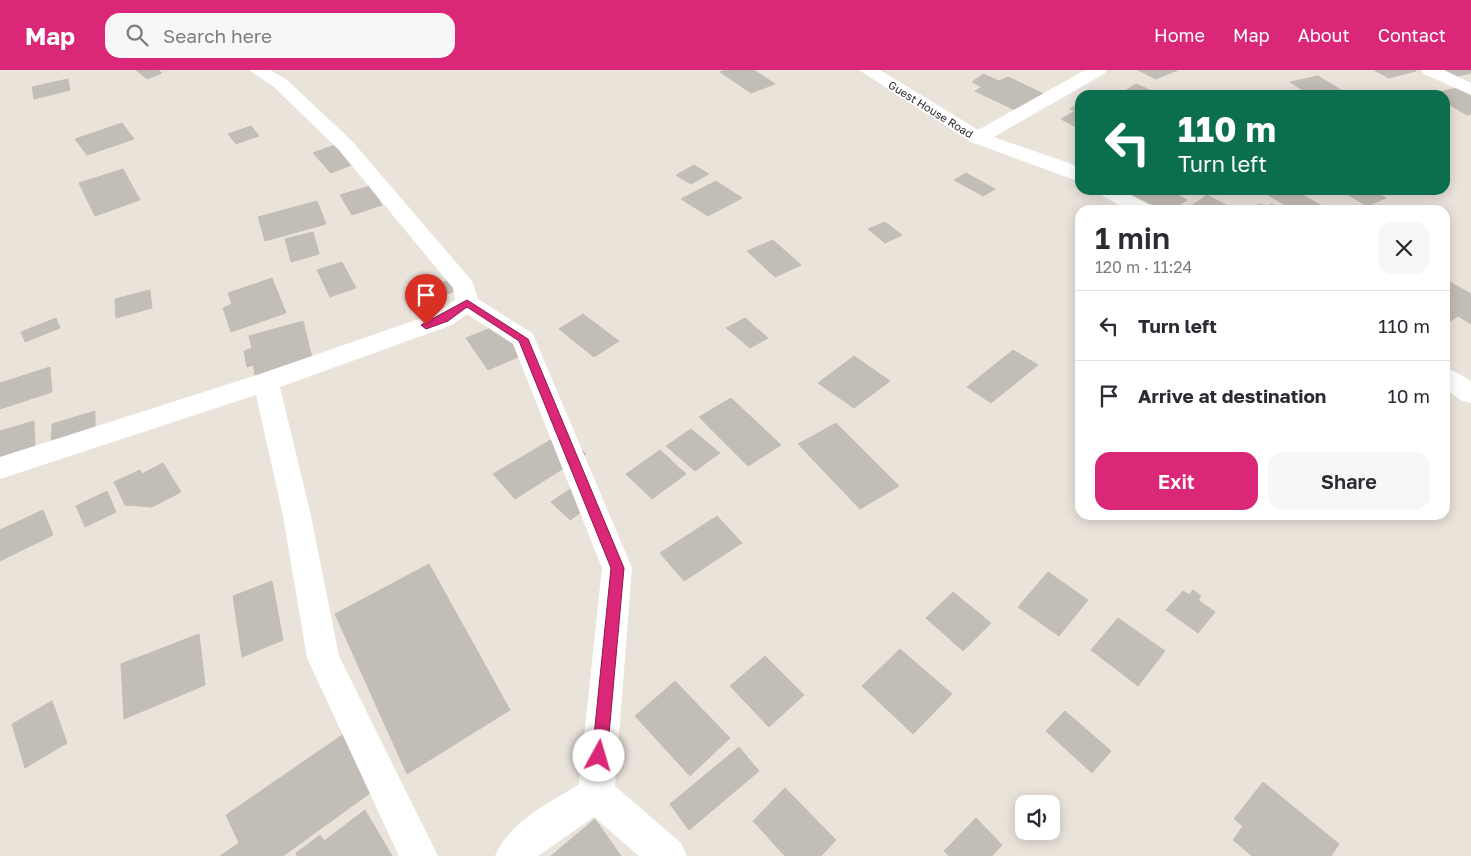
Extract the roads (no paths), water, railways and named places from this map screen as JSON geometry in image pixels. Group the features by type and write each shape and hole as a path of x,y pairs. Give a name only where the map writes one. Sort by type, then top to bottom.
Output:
{"street":[{"path":"258,70 280,83 345,145 464,286 467,303 523,339 617,568 596,794"},
{"name":"Guest House Road","path":"868,70 978,138 1065,168 1075,173"},
{"path":"978,138 1098,70"},
{"path":"1430,70 1471,90"},
{"path":"1116,195 1134,205"},
{"path":"0,468 266,382 444,319 467,303"},
{"path":"1450,380 1471,394"},
{"path":"266,382 297,516 323,658 419,856"},
{"path":"514,856 527,840 596,794"},
{"path":"596,794 668,856"}]}
